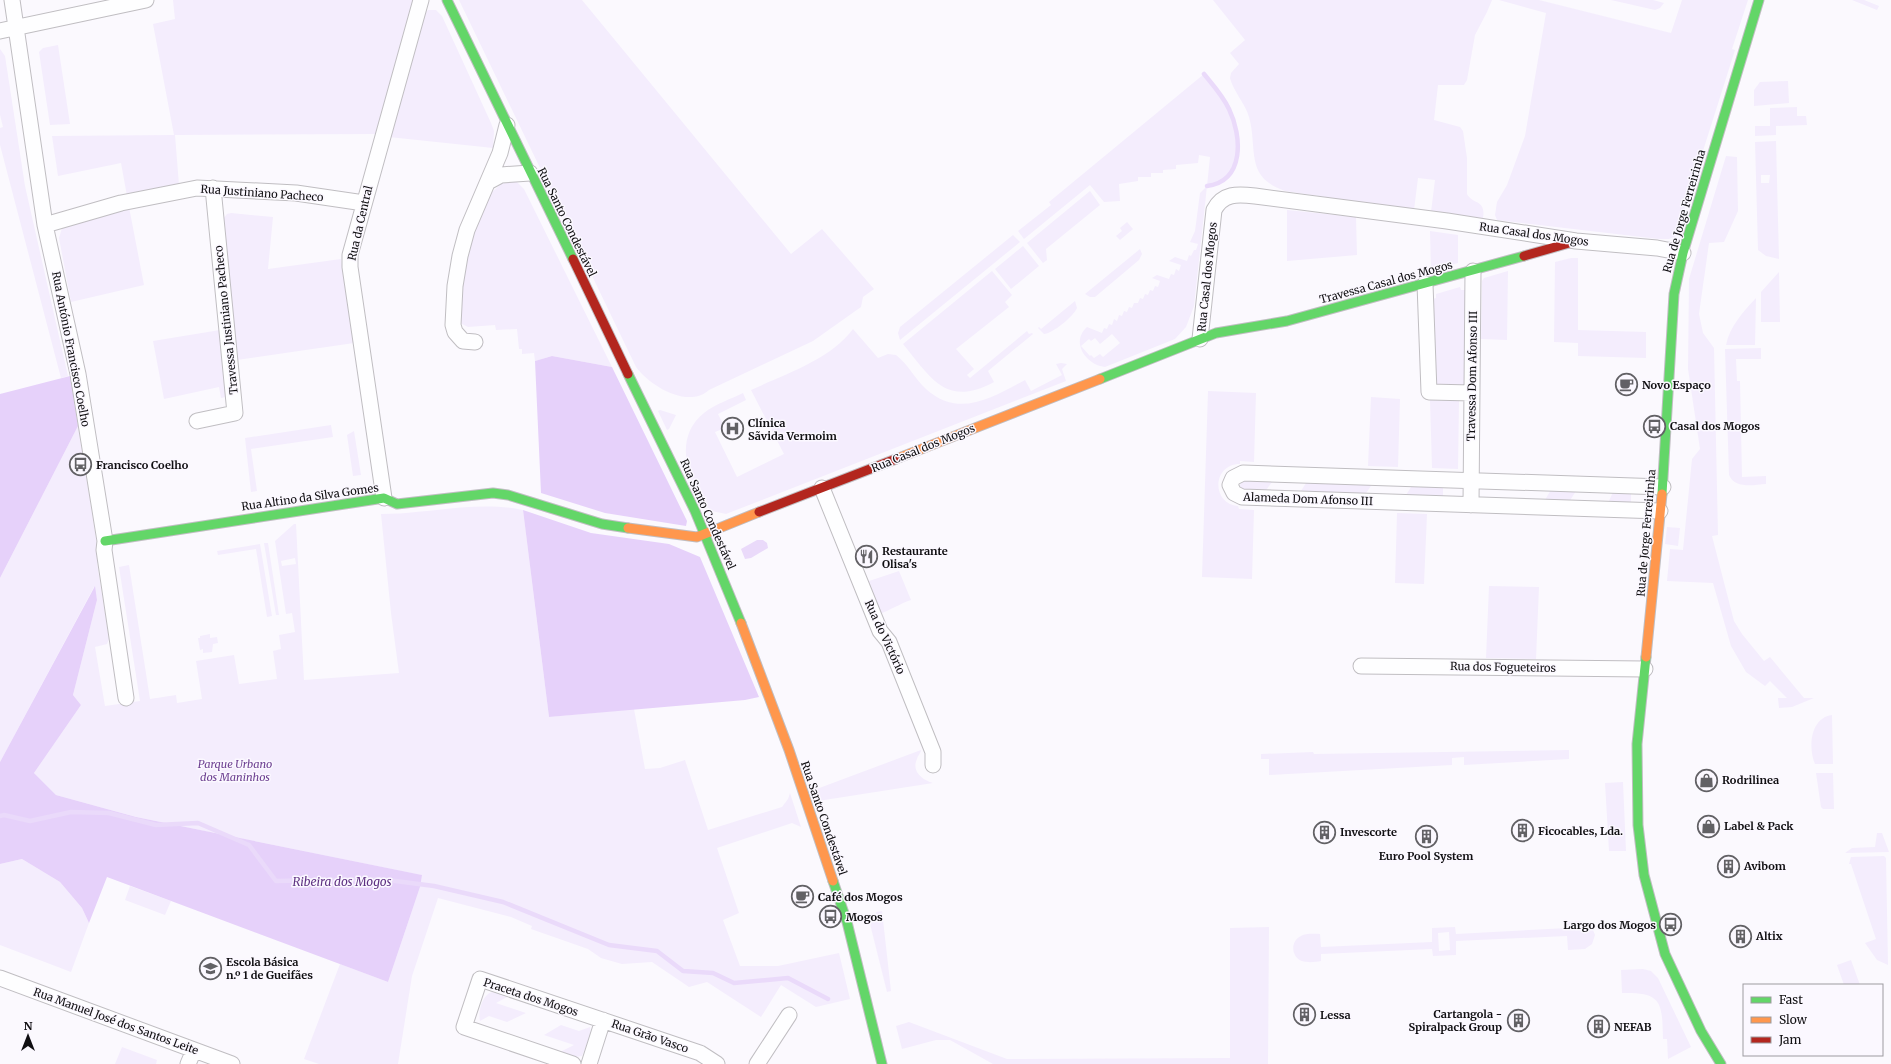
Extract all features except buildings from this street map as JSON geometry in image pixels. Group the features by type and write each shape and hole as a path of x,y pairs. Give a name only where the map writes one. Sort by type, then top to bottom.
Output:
{"street":[{"name":"Rua António Francisco Coelho","path":"12,0 45,225 78,374 105,541 104,550 126,698"},
{"path":"0,31 146,0"},
{"name":"Rua da Central","path":"384,498 350,267 350,255 421,0"},
{"name":"Rua Santo Condestável","path":"447,0 705,534 789,750 844,914 867,999 882,1064"},
{"name":"Rua de Jorge Ferreirinha","path":"1721,1064 1701,1032 1665,954 1644,875 1638,825 1637,744 1663,487 1674,294 1683,253 1759,0"},
{"path":"475,342 463,341 455,332 453,318 455,286 460,256 467,230 500,153 507,125"},
{"path":"488,182 501,175 530,173"},
{"name":"Rua Justiniano Pacheco","path":"45,225 136,200 197,188 296,194 364,203"},
{"name":"Travessa Justiniano Pacheco","path":"197,421 235,413 213,188"},
{"name":"Rua Casal dos Mogos","path":"705,534 1200,339 1214,210 1218,202 1233,195 1250,195 1447,221 1576,241 1657,248 1683,253"},
{"name":"Travessa Casal dos Mogos","path":"1200,339 1227,331 1287,321 1473,271 1576,241"},
{"name":"Travessa Dom Afonso III","path":"1471,480 1473,271"},
{"path":"1425,284 1429,392 1472,393"},
{"name":"Alameda Dom Afonso III","path":"1660,511 1242,497 1234,494 1230,485 1233,478 1243,473 1663,487"},
{"path":"1471,480 1471,505"},
{"name":"Rua do Victório","path":"822,488 880,631 889,642 930,744 934,755 933,765"},
{"name":"Rua Altino da Silva Gomes","path":"105,541 384,498 397,504 493,494 508,495 602,524 690,537 705,534"},
{"name":"Rua dos Fogueteiros","path":"1361,666 1645,669"},
{"name":"Rua Manuel José dos Santos Leite","path":"0,978 232,1064"},
{"name":"Praceta dos Mogos","path":"573,1064 464,1027 480,979 603,1020"},
{"path":"757,1064 789,1015"},
{"path":"589,1064 603,1020"},
{"name":"Rua Grão Vasco","path":"603,1020 700,1053 717,1064"},
{"path":"188,1064 194,1050"}],"green space":[{"path":"173,0 417,0 377,134 175,135 179,185 127,196 121,163 58,176 52,136 174,135 153,24 175,19"},
{"path":"459,0 582,0 791,254 822,229 874,289 863,297 861,307 813,341 700,395 691,397 680,396 660,388 650,381 636,367"},
{"path":"1213,0 1492,0 1475,35 1467,80 1464,85 1438,85 1434,120 1460,127 1463,131 1467,158 1467,194 1483,208 1483,218 1431,212 1435,180 1418,178 1414,210 1285,191 1272,185 1263,178 1255,161 1249,117 1230,78 1231,73 1239,64 1230,53 1245,40"},
{"path":"1499,0 1539,0 1671,33 1682,0 1748,0 1732,49 1735,50 1676,236 1669,239 1659,239 1497,220 1495,215 1497,202 1507,185 1525,136 1546,13"},
{"path":"1611,0 1653,0 1664,3 1660,8 1655,10"},
{"path":"1852,0 1864,0 1879,6 1877,10"},
{"path":"428,10 436,10 442,16 491,123 494,131 493,148 389,137 424,14"},
{"path":"58,45 70,124 50,125 39,52 43,48"},
{"path":"0,49 5,56 25,186 68,376 61,378 0,145 0,128 3,127 0,115"},
{"path":"1204,74 1225,101 1236,128 1239,149 1238,159 1234,168 1229,176 1222,181 1207,186 1210,157 1199,155 1198,163 1176,165 1176,169 1163,170 1163,173 1151,173 1151,177 1138,177 1138,181 1119,184 1120,201 1104,202 1090,185 1024,239 1018,231 1051,205 1049,202"},
{"path":"1788,81 1789,103 1754,106 1754,90 1760,82"},
{"path":"1797,107 1797,116 1806,116 1807,125 1776,126 1776,135 1755,136 1755,126 1770,126 1770,108"},
{"path":"1776,141 1779,259 1766,256 1758,250 1755,142","holes":["1761,175 1770,175 1769,183 1761,183"]},
{"path":"1726,156 1737,157 1738,211 1724,242 1709,243 1699,314 1703,333 1714,348 1718,535 1712,536 1734,621 1742,634 1764,661 1770,657 1804,698 1814,698 1792,707 1779,708 1778,698 1787,698 1770,681 1765,686 1746,672 1731,646 1713,583 1667,581 1670,549 1683,550 1692,459 1700,449 1688,369 1689,279"},
{"path":"515,180 524,189 612,367 552,356 535,361 534,353 522,354 522,349 519,349 517,329 496,330 495,325 468,327 460,323 460,292 469,241 491,193 501,184"},
{"path":"1207,186 1194,306 1186,327 1175,339 1105,367 1092,362 1082,352 1080,346 1082,333 1087,327 1102,333 1104,328 1107,329 1109,324 1112,325 1114,319 1117,321 1119,315 1122,316 1124,311 1127,312 1129,307 1132,308 1134,303 1138,303 1140,298 1143,299 1145,294 1148,295 1150,290 1153,291 1155,286 1158,287 1160,281 1152,278 1157,275 1169,279 1171,274 1174,275 1176,269 1179,271 1181,265 1169,261 1175,257 1187,261 1189,255 1191,256 1194,250 1196,250 1198,244 1190,242 1195,231 1200,193","holes":["1112,334 1120,343 1103,357 1100,354 1094,358 1091,355 1090,356 1081,346 1089,339 1091,341 1095,338 1100,344"]},
{"path":"1090,191 1100,205 1046,249 1047,260 1043,263 1027,243"},
{"path":"129,207 144,285 71,302 59,238 62,228"},
{"path":"1287,210 1356,217 1357,255 1287,261"},
{"path":"231,213 273,217 268,269 341,259 354,343 237,360 223,219 227,214"},
{"path":"1127,222 1133,229 1120,240 1116,236 1122,231 1120,228"},
{"path":"1430,231 1458,235 1458,263 1431,270"},
{"path":"1013,235 1020,242 900,340 898,333 900,327"},
{"path":"1023,246 1039,266 1011,289 995,269"},
{"path":"1140,249 1142,254 1139,260 1095,297 1090,297 1085,294"},
{"path":"1578,258 1578,330 1646,332 1646,358 1578,356 1578,343 1554,342 1555,262"},
{"path":"992,271 1012,295 1005,302 1009,307 956,349 974,369 967,375 970,378 1027,331 1029,334 1033,334 988,371 994,382 977,389 963,392 951,390 941,386 931,378 903,344"},
{"path":"1508,271 1507,340 1481,339 1482,281 1484,278"},
{"path":"1779,272 1780,322 1761,322 1761,292"},
{"path":"1460,287 1461,290 1465,290 1465,381 1463,385 1437,384 1432,299 1436,298 1436,294"},
{"path":"1756,298 1755,345 1726,345 1734,325"},
{"path":"1075,301 1077,308 1075,311 1057,328 1044,334 1038,328 1039,327 1041,329"},
{"path":"853,329 878,358 888,354 896,355 926,389 938,398 951,403 963,404 976,402 1001,393 1025,380 1031,391 1062,375 1056,364 1061,363 1067,364 1062,369 1066,381 726,514 712,511 707,507 694,485 686,459 686,446 694,423 708,410 743,393 746,400 718,414 725,428 715,432 737,477 784,454 751,390 820,358 843,340"},
{"path":"220,330 226,397 221,398 219,387 164,399 153,341"},
{"path":"1761,348 1761,359 1736,359 1737,381 1740,381 1742,477 1766,476 1766,484 1745,485 1735,482 1729,475 1725,349"},
{"path":"1208,391 1256,393 1254,462 1240,461 1240,464 1231,466 1224,470 1218,484 1219,492 1223,499 1229,504 1238,506 1239,509 1254,510 1252,579 1202,577"},
{"path":"1371,397 1400,399 1398,467 1368,466"},
{"path":"1430,400 1459,401 1458,469 1432,468"},
{"path":"660,410 676,415 669,429 667,430 658,411"},
{"path":"331,425 333,437 251,449 257,491 251,492 245,438"},
{"name":"Parque Urbano dos Maninhos","path":"78,426 100,563 97,563 109,639 107,644 95,647 105,706 140,701 119,567 129,565 150,699 176,695 177,703 202,699 196,661 234,655 239,684 277,679 273,651 281,649 279,635 295,632 292,613 286,614 275,541 294,524 296,524 304,680 399,673 381,514 488,506 523,510 549,717 634,709 645,769 660,768 685,760 708,830 782,807 788,799 790,793 801,827 792,823 717,848 739,913 723,920 740,966 778,966 839,953 850,999 816,1007 781,985 761,1017 707,982 689,987 652,962 622,964 601,958 588,949 531,929 532,926 511,917 438,898 412,976 398,1064 319,1064 304,1059 340,964 388,982 420,887 421,875 136,817 56,795 34,773 81,705 73,695 97,600 94,587 0,762 0,578","holes":["295,558 296,564 282,566 281,561"]},
{"path":"354,431 361,475 353,476 347,435"},
{"path":"1243,479 1272,479 1272,482 1264,493 1246,492 1240,489"},
{"path":"1308,480 1373,483 1364,496 1299,494"},
{"path":"1413,484 1443,485 1443,498 1406,495"},
{"path":"1552,488 1576,491 1569,502 1545,500"},
{"path":"1614,490 1631,491 1631,504 1608,503"},
{"path":"1397,513 1427,514 1424,584 1395,583"},
{"path":"1667,527 1680,528 1678,546 1665,544"},
{"path":"264,543 268,543 279,615 276,615"},
{"path":"260,544 272,616 267,617 256,549 218,555 217,551"},
{"path":"899,571 911,600 879,614 866,582"},
{"path":"1489,586 1539,587 1536,659 1486,658"},
{"path":"210,634 210,638 217,637 218,643 213,644 212,652 203,653 203,649 200,650 198,638 200,638 200,636"},
{"path":"1832,715 1833,764 1815,764 1812,742 1815,728 1825,717"},
{"path":"921,750 917,758 917,772 922,778 933,783 818,801 814,790"},
{"path":"1569,750 1569,759 1464,765 1464,757 1452,758 1452,765 1269,775 1269,759 1261,759 1261,754 1313,752 1314,754"},
{"path":"1816,773 1833,773 1834,809 1823,809 1821,807"},
{"path":"1623,782 1626,851 1609,851 1605,783"},
{"path":"1877,833 1882,833 1889,852 1845,853 1852,848 1875,847"},
{"path":"1884,856 1886,858 1888,965 1877,960 1865,943 1876,939 1851,864 1849,864 1851,857"},
{"path":"22,859 60,882 82,908 89,923 71,972 0,945 0,864"},
{"path":"130,886 171,901 165,915 125,900"},
{"path":"882,911 891,991 887,992 869,920 877,918 876,912"},
{"path":"1581,921 1591,925 1595,935 1592,944 1585,949 1568,950 1567,936 1456,941 1456,955 1433,956 1432,949 1321,954 1321,961 1312,962 1304,962 1298,959 1293,949 1297,938 1308,934 1320,934 1321,947 1432,942 1432,928 1455,927 1456,934 1567,928 1567,922","holes":["1449,932 1450,950 1439,951 1438,933"]},
{"path":"1269,927 1268,1064 993,1064 950,1040 936,1040 902,1049 896,1026 909,1022 1007,1059 1230,1058 1230,928"},
{"path":"1851,960 1860,984 1844,984 1837,965"},
{"path":"1643,969 1651,971 1658,978 1691,1047 1668,1059 1667,1039 1663,1039 1662,1016 1658,1002 1646,995 1622,993 1621,970"},
{"path":"492,992 509,996 496,1003 526,1013 507,1022 489,1016 480,1021 483,1000"},
{"path":"561,1025 579,1031 590,1027 591,1034 582,1056 575,1057 560,1052 574,1045 544,1035"},
{"path":"122,1047 157,1060 156,1064 115,1064"}],"shaded area":[{"path":"552,356 612,367 687,521 686,526 605,513 541,493 535,361"},
{"path":"70,376 78,426 0,578 0,394"},
{"path":"523,510 591,533 669,544 700,557 759,697 745,700 549,717"},
{"path":"757,540 763,540 767,543 768,548 751,558 745,559 741,549"},
{"path":"95,586 97,600 73,695 81,705 34,773 56,795 136,817 422,875 420,887 388,982 107,877 89,923 82,908 60,882 22,859 0,864 0,762"}],"waterway":[{"path":"1204,74 1227,104 1233,120 1238,144 1234,167 1228,176 1219,182 1207,186"},
{"name":"Ribeira dos Mogos","path":"0,816 4,815 30,821 71,812 109,813 156,825 198,823 249,845 276,881 380,879 434,886 503,902 609,945 657,951 683,971 713,973 734,983 788,978 828,999"}],"traffic: fast":[{"path":"447,0 573,259"},
{"path":"1662,494 1674,294 1683,253 1759,0"},
{"path":"1100,379 1216,333 1287,321 1524,256"},
{"path":"628,374 695,511 741,623"},
{"path":"105,541 384,498 397,504 493,493 508,495 602,524 628,528"},
{"path":"1646,657 1637,744 1638,825 1644,875 1665,954 1701,1031 1721,1064"},
{"path":"833,881 847,922 882,1064"}],"traffic: slow":[{"path":"896,459 1100,379"},
{"path":"1646,657 1662,494"},
{"path":"628,528 697,537 759,512"},
{"path":"741,623 789,750 833,881"}],"traffic: jam":[{"path":"1524,256 1576,241"},
{"path":"573,259 628,374"},
{"path":"759,512 896,459"}],"place":[{"name":"Novo Espaço","path":"1627,385"},
{"name":"Casal dos Mogos","path":"1654,426"},
{"name":"Clínica Sãvida Vermoim","path":"732,429"},
{"name":"Francisco Coelho","path":"80,465"},
{"name":"Restaurante Olisa's","path":"867,557"},
{"name":"Rodrilinea","path":"1707,780"},
{"name":"Label & Pack","path":"1708,826"},
{"name":"Ficocables, Lda.","path":"1522,831"},
{"name":"Invescorte","path":"1325,832"},
{"name":"Euro Pool System","path":"1426,836"},
{"name":"Avibom","path":"1729,866"},
{"name":"Café dos Mogos","path":"802,897"},
{"name":"Mogos","path":"830,917"},
{"name":"Largo dos Mogos","path":"1671,925"},
{"name":"Altix","path":"1741,936"},
{"name":"Escola Básica n.º 1 de Gueifães","path":"211,968"},
{"name":"Lessa","path":"1304,1015"},
{"name":"Cartangola - Spiralpack Group","path":"1518,1020"},
{"name":"NEFAB","path":"1599,1027"}]}
